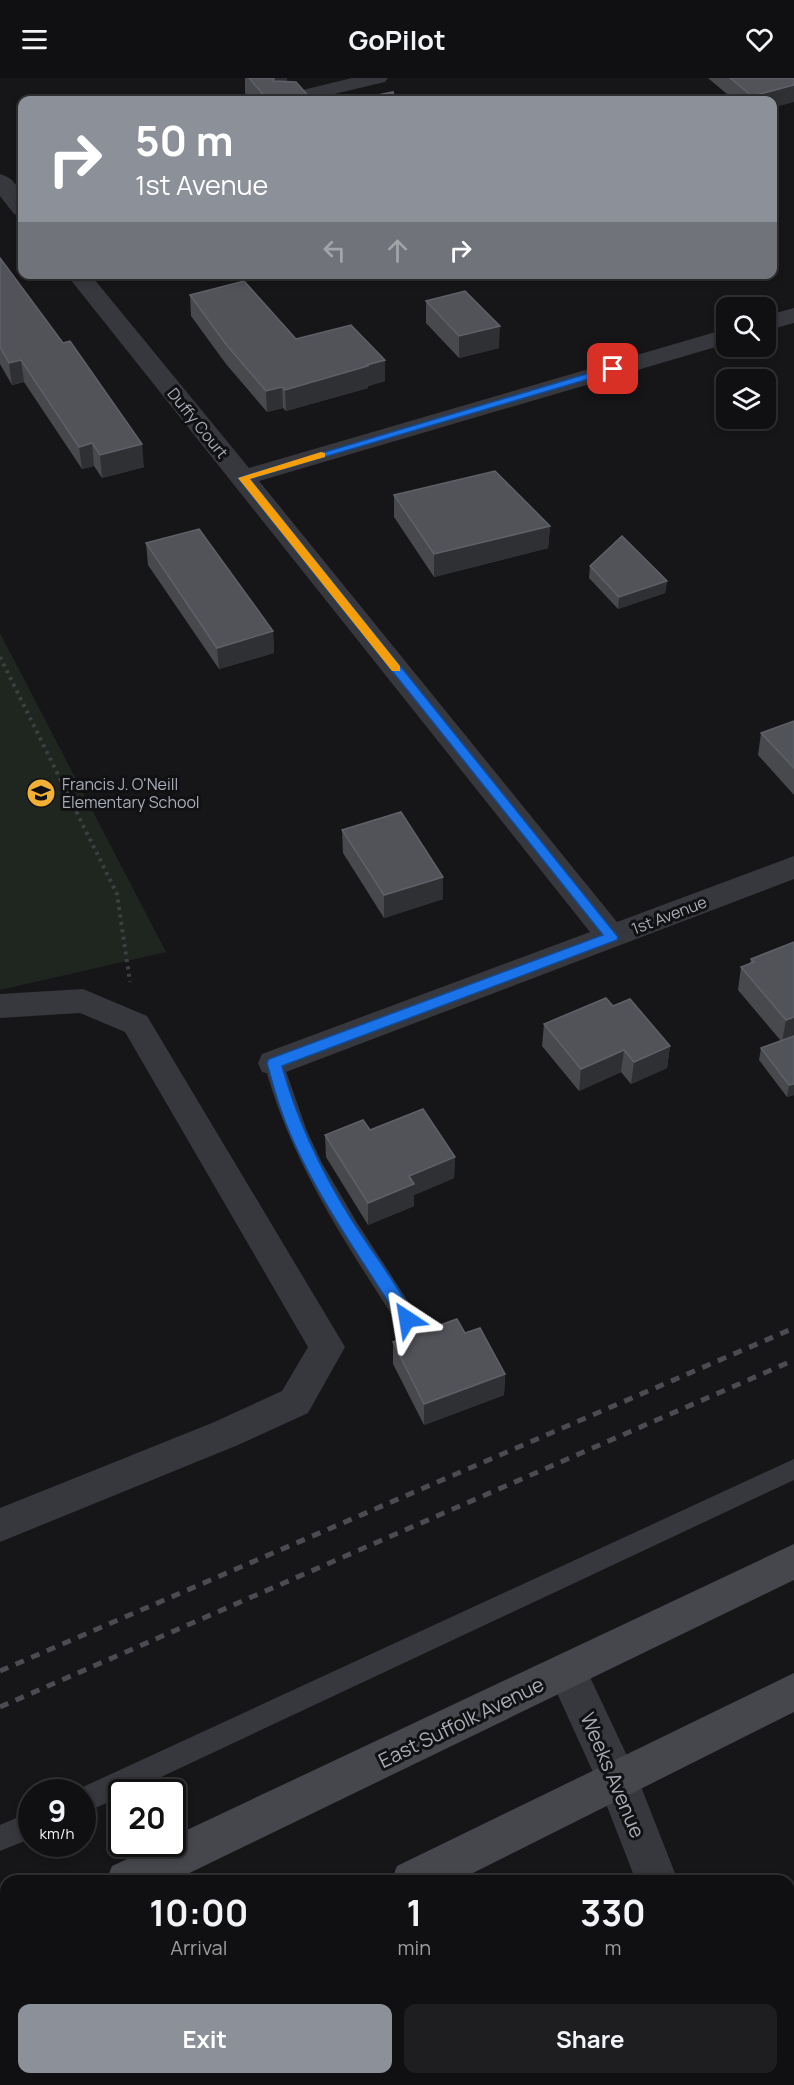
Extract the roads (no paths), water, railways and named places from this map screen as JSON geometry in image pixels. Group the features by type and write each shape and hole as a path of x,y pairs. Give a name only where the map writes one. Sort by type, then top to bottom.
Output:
{"main road":[{"name":"East Suffolk Avenue","path":"140,1875 794,1561"},
{"path":"424,1875 794,1692"}],"street":[{"path":"302,96 378,78"},
{"path":"4,173 18,200"},
{"name":"Duffy Court","path":"81,279 612,937"},
{"path":"776,321 794,315"},
{"path":"243,478 716,339"},
{"name":"1st Avenue","path":"274,1063 794,867"},
{"path":"0,1006 83,1001 136,1024 327,1347 295,1402 225,1434 0,1525"},
{"name":"Weeks Avenue","path":"567,1671 617,1779 655,1875"}],"lane":[{"path":"274,1063 287,1109 309,1158 343,1219 407,1319"},
{"path":"96,1794 794,1469"},
{"path":"0,1838 18,1830"}],"railway":[{"path":"0,1671 794,1328"},
{"path":"0,1707 794,1360"}],"place":[{"name":"Francis J. O'Neill Elementary School","path":"41,793"}]}
